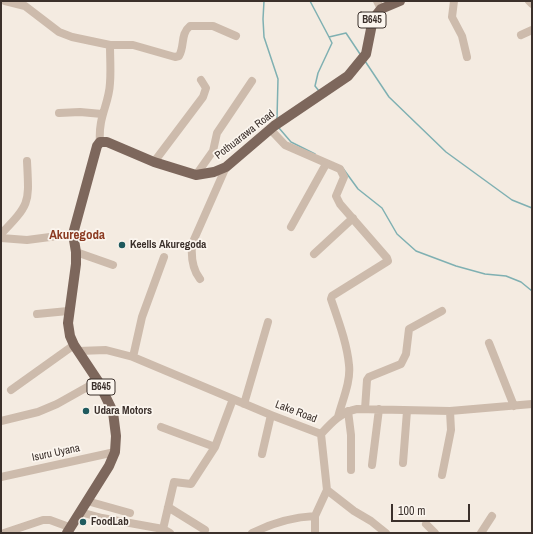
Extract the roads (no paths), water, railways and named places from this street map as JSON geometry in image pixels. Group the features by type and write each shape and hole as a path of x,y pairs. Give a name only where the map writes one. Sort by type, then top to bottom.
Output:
{"main road":[{"name":"Pothuarawa Road","path":"100,142 107,142 154,162 196,175 214,172 226,167 284,119 348,76 364,58 370,26 379,5 400,1"},
{"name":"B645","path":"68,530 109,466 115,452 116,436 113,412 98,380 76,348 70,336 68,311 76,264 73,234 97,146 100,142"}],"street":[{"path":"5,1 25,6 59,32 72,37 110,45 133,45 175,57 179,56 182,52 183,35 190,26 214,26 236,36"},
{"path":"454,1 452,17 462,36 467,57"},
{"path":"529,1 532,4"},
{"path":"521,34 532,30"},
{"path":"100,142 99,129 110,84 110,45"},
{"path":"154,162 203,97 206,88 201,80"},
{"path":"196,175 213,150 217,134 252,81"},
{"path":"59,113 102,114"},
{"path":"272,128 285,145 340,169 344,177 336,196 340,204 388,261 332,296 331,299 342,332 349,366 348,382 338,417"},
{"path":"1,234 26,206 29,196 27,161"},
{"path":"291,227 326,164"},
{"path":"200,279 196,274 191,256 192,244 226,167"},
{"path":"314,254 353,218"},
{"path":"1,238 27,240 73,234"},
{"path":"76,252 114,265"},
{"path":"133,357 142,317 164,257"},
{"path":"37,314 68,311"},
{"path":"365,408 367,380 369,377 401,364 406,354 409,329 442,311"},
{"path":"244,404 268,322"},
{"path":"489,343 514,406"},
{"path":"11,390 76,348"},
{"name":"Lake Road","path":"76,348 106,350 133,357 244,404 321,434 338,417 348,411 365,408 407,411 450,411 532,404"},
{"path":"1,421 38,412 57,404 98,380"},
{"path":"80,512 167,531 168,507 174,482 191,484 215,447 233,399"},
{"path":"372,465 379,409"},
{"path":"348,411 351,435 351,470"},
{"path":"403,463 407,411"},
{"path":"442,475 451,430 450,411"},
{"path":"262,454 271,415"},
{"path":"162,427 215,447"},
{"path":"315,533 315,516 327,490 321,434"},
{"name":"Isuru Uyana","path":"1,476 115,452"},
{"path":"327,490 386,533"},
{"path":"87,501 130,513"},
{"path":"168,507 205,530"},
{"path":"252,533 266,526 292,519 315,516"},
{"path":"481,533 492,516"},
{"path":"4,533 43,520 50,520 68,530"},
{"path":"426,524 435,533"}],"waterway":[{"path":"264,1 264,37 278,79 277,118"},
{"path":"310,1 329,37 346,33 360,54"},
{"path":"319,91 315,86 318,73 332,43 329,37"},
{"path":"365,61 389,97 446,152 512,200 532,208"},
{"path":"279,128 291,142 315,154"},
{"path":"342,167 358,189 382,208 397,234 416,251 456,266 485,274 506,276 521,282 532,291"}],"place":[{"name":"Keells Akuregoda","path":"122,245"},
{"name":"Udara Motors","path":"86,411"},
{"name":"FoodLab","path":"83,522"}],"district":[{"name":"Akuregoda","path":"77,236"}]}
